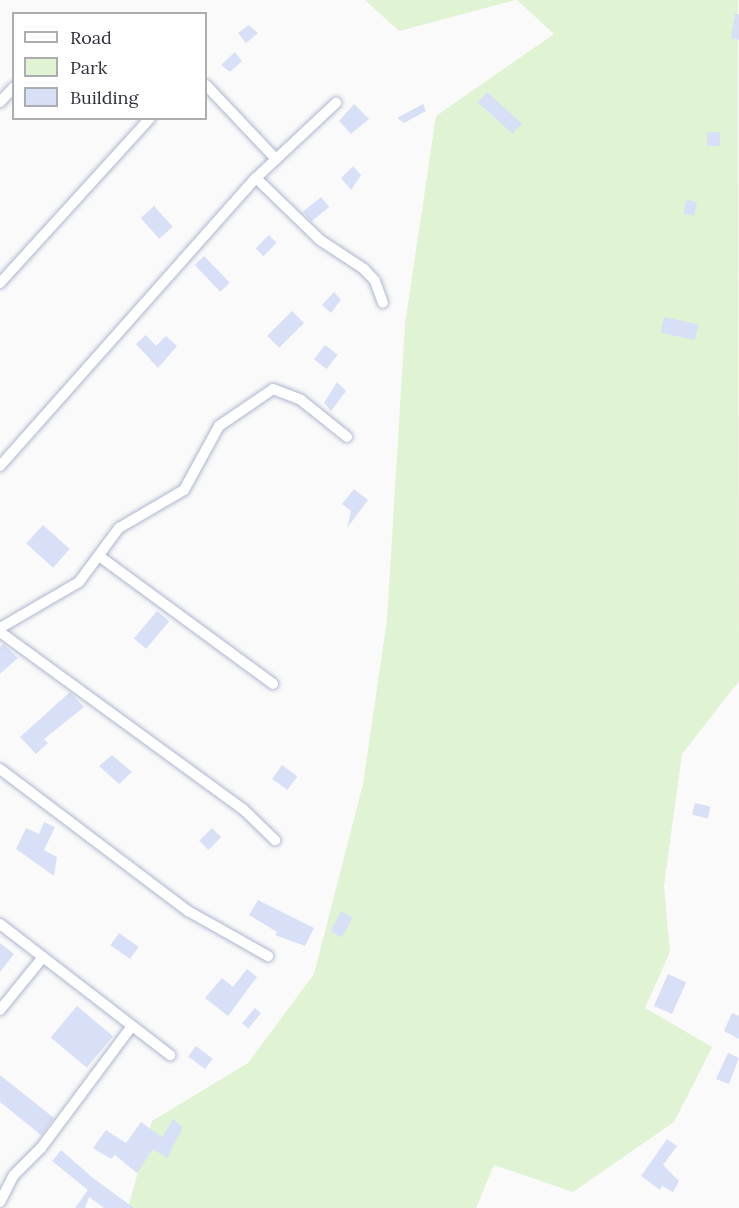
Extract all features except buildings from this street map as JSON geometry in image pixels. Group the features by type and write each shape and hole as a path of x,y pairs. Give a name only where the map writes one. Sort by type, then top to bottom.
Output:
{"street":[{"path":"207,86 276,159"},
{"path":"0,102 12,89"},
{"path":"0,466 256,178 336,102"},
{"path":"0,283 148,120"},
{"path":"256,178 320,240 364,268 375,281 383,303"},
{"path":"275,840 243,809 0,630 64,594 99,556 119,528 184,490 219,426 273,389 301,400 347,437"},
{"path":"99,556 273,684"},
{"path":"0,769 188,911 268,956"},
{"path":"0,924 170,1055"},
{"path":"0,1011 43,957"},
{"path":"0,1202 14,1175 41,1148 132,1026"}],"green space":[{"path":"365,0 516,0 399,31"},
{"path":"517,0 738,0 739,681 682,754 664,886 670,952 645,1008 712,1047 674,1122 573,1192 494,1165 476,1208 128,1208 152,1121 248,1063 314,974 363,784 387,620 405,324 436,116 554,34"}]}
